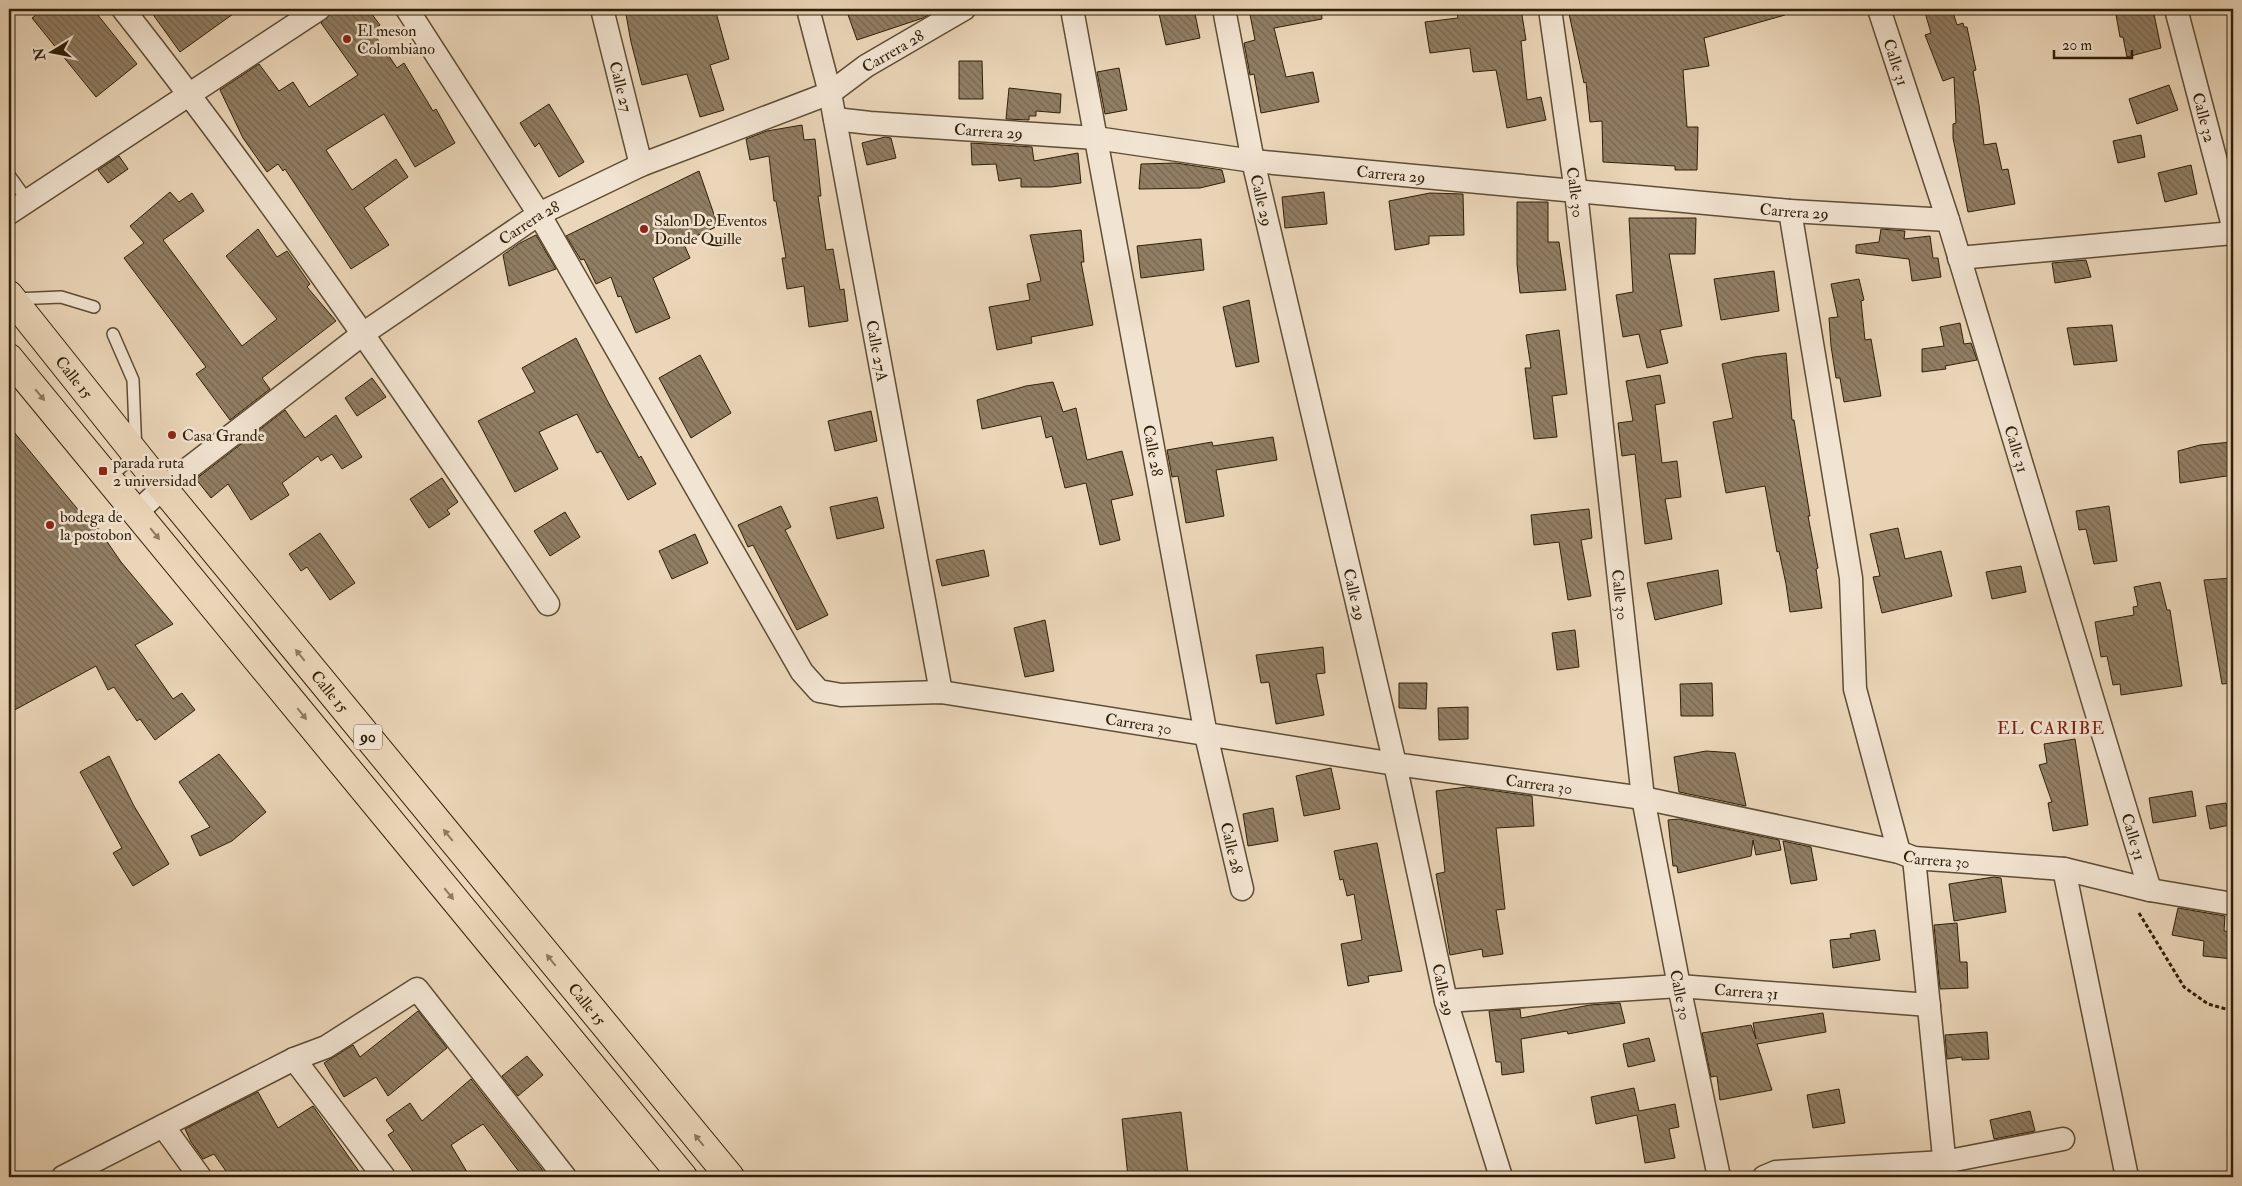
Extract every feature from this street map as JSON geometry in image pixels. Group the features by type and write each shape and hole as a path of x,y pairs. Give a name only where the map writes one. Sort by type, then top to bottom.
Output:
{"highway":[{"name":"Calle 15","path":"11,297 163,488 730,1177"},
{"name":"90","path":"9,358 683,1177"}],"street":[{"path":"123,9 189,93 364,333 548,604"},
{"path":"9,213 319,9"},
{"name":"Carrera 30","path":"407,9 539,214 802,672 819,691 841,695 941,692 1395,764 1644,798 1907,855 2064,869 2150,890 2233,904"},
{"name":"Calle 27","path":"602,9 641,166"},
{"name":"Calle 27A","path":"808,9 830,93 941,692"},
{"name":"Carrera 28","path":"137,512 163,488 364,333 539,214 641,166 830,93 866,66 964,9"},
{"name":"Calle 28","path":"1072,9 1206,735 1242,889"},
{"name":"Calle 29","path":"1224,9 1253,161 1395,764 1446,1001 1501,1177"},
{"name":"Calle 30","path":"1550,9 1576,192 1644,798 1679,986 1719,1177"},
{"name":"Calle 31","path":"1880,9 1948,220 2150,890"},
{"name":"Calle 32","path":"2176,9 2233,226"},
{"name":"Carrera 29","path":"835,119 1096,138 1253,161 1576,192 1790,211 1948,220"},
{"path":"1790,211 1851,578 1855,689 1907,855 1928,1005 1945,1170"},
{"path":"1959,258 2233,234"},
{"path":"2064,869 2127,1177"},
{"name":"Carrera 31","path":"1446,1001 1679,986 1928,1005"},
{"path":"63,1177 294,1059 326,1047 417,990 565,1177"},
{"path":"294,1059 384,1177"},
{"path":"163,1126 200,1177"},
{"path":"1764,1177 1776,1172 1945,1170 2063,1139"}],"lane":[{"path":"9,175 27,200"},
{"path":"11,297 61,297 94,307"},
{"path":"109,478 136,454 133,380 113,334"}],"path":[{"path":"2150,890 2136,908 2147,930 2184,987 2208,1004 2233,1011"}],"building":[{"path":"44,9 93,9 137,64 96,97 32,18"},
{"path":"149,9 240,9 180,52"},
{"path":"335,9 368,9 380,25 372,31 397,68 404,63 433,111 436,109 455,143 415,167 384,114 326,150 352,190 396,159 408,177 364,208 389,245 351,269 285,169 283,171 278,164 267,172 243,138 220,90 259,64 279,91 293,82 309,107 358,75 321,23"},
{"path":"625,9 715,9 729,59 710,65 724,110 700,117 687,74 642,85"},
{"path":"846,9 938,9 923,18 857,40"},
{"path":"1158,9 1194,9 1200,38 1166,45"},
{"path":"1249,9 1321,9 1322,19 1274,28 1286,77 1313,72 1319,102 1261,113 1254,74 1250,75 1244,43 1255,40"},
{"path":"1456,9 1521,9 1526,40 1521,41 1527,100 1541,97 1546,120 1507,128 1496,70 1473,72 1470,48 1430,53 1425,22 1458,18"},
{"path":"1568,9 1785,9 1785,15 1704,38 1709,66 1683,70 1687,127 1698,127 1697,170 1675,170 1675,166 1603,162 1602,121 1590,122 1586,82 1584,83"},
{"path":"1924,9 1952,9 1957,25 1963,23 1964,27 1967,27 1976,70 1973,71 1984,145 1996,143 2002,170 2008,169 2015,204 1968,212 1953,138 1953,124 1956,123 1954,77 1943,81 1925,35 1931,33"},
{"path":"2115,9 2153,9 2161,48 2127,57 2123,37 2120,37"},
{"path":"959,61 982,61 983,99 959,99"},
{"path":"1119,68 1127,110 1105,114 1097,72"},
{"path":"2169,85 2178,110 2137,124 2129,99"},
{"path":"1009,88 1061,94 1060,113 1036,111 1036,116 1029,116 1029,120 1006,119"},
{"path":"549,104 584,162 559,177 539,143 535,147 520,123"},
{"path":"802,125 804,140 815,139 821,196 818,196 826,250 833,249 840,290 844,289 848,321 809,327 804,286 787,289 782,258 786,258 776,201 774,201 769,156 750,160 746,139 767,131"},
{"path":"2141,135 2145,157 2118,163 2113,141"},
{"path":"885,137 891,138 896,158 867,165 862,143"},
{"path":"971,143 1032,147 1034,161 1078,153 1081,183 1051,187 1021,187 1021,178 999,181 996,164 972,165"},
{"path":"119,156 128,169 108,183 98,170"},
{"path":"1176,163 1222,170 1225,182 1200,188 1139,189 1141,164"},
{"path":"2191,165 2197,194 2165,202 2158,173"},
{"name":"Salon De Eventos Donde Quille","path":"699,171 718,226 683,242 690,258 653,278 670,318 636,333 621,296 618,297 611,277 596,284 584,259 581,260 566,236"},
{"path":"170,192 179,202 192,193 204,211 163,240 242,346 277,319 226,256 258,229 277,257 287,251 310,284 307,287 336,321 262,378 270,389 230,420 196,374 206,367 124,258 144,243 130,226"},
{"path":"1324,192 1327,224 1285,228 1282,197"},
{"path":"1430,193 1463,194 1464,235 1429,236 1429,244 1395,250 1389,201"},
{"path":"1517,202 1548,202 1548,242 1559,242 1566,290 1520,293 1517,264"},
{"path":"1629,218 1696,218 1695,254 1669,254 1682,326 1660,330 1668,363 1647,368 1639,334 1623,337 1616,295 1633,292"},
{"path":"1881,229 1905,231 1904,239 1930,236 1933,258 1938,258 1941,277 1912,281 1909,259 1856,253 1856,245 1879,242"},
{"path":"1081,230 1084,262 1081,262 1093,325 1031,337 1032,343 997,350 989,307 1030,300 1027,284 1041,281 1030,235"},
{"path":"536,235 556,269 509,286 503,255"},
{"path":"1201,239 1204,270 1141,278 1137,246"},
{"path":"2086,260 2091,277 2055,283 2052,263"},
{"path":"1774,271 1779,311 1721,320 1714,279"},
{"path":"1859,279 1864,300 1861,301 1865,340 1871,339 1881,396 1844,402 1840,378 1836,378 1831,346 1829,318 1838,317 1831,284"},
{"path":"1249,300 1259,362 1236,367 1223,307"},
{"path":"1960,323 1964,344 1971,343 1977,360 1945,366 1946,369 1922,372 1922,349 1944,346 1940,327"},
{"path":"2112,325 2117,361 2074,365 2067,328"},
{"path":"1559,330 1567,394 1552,396 1557,437 1534,439 1525,368 1531,368 1526,335"},
{"path":"576,338 607,400 639,458 641,456 656,484 628,500 601,451 597,453 577,414 539,432 558,469 515,492 478,421 535,392 522,368"},
{"path":"1786,353 1792,420 1794,420 1810,516 1808,516 1818,568 1816,569 1822,608 1790,612 1786,584 1779,551 1777,552 1765,486 1726,493 1713,422 1733,418 1722,364"},
{"path":"700,355 731,413 691,438 659,378"},
{"path":"1660,375 1665,403 1655,405 1662,463 1677,461 1681,497 1665,499 1672,539 1645,544 1635,454 1622,456 1618,423 1633,421 1626,381"},
{"path":"372,378 386,397 357,416 345,398"},
{"path":"1053,382 1063,412 1076,408 1087,460 1122,451 1133,495 1111,500 1120,540 1100,545 1086,483 1065,488 1052,436 1046,438 1041,416 982,429 977,400 1026,386"},
{"path":"285,410 305,438 336,415 362,457 342,469 332,454 321,461 318,456 282,483 289,495 251,520 228,484 211,498 196,479"},
{"path":"871,411 877,441 835,451 828,421"},
{"name":"bodega de la postobon","path":"9,426 94,529 97,527 121,562 173,624 135,645 173,699 182,693 195,710 155,740 140,719 137,721 114,687 108,690 96,666 9,713"},
{"path":"1273,437 1277,460 1216,470 1224,516 1186,523 1178,476 1172,477 1167,450 1212,442 1213,446"},
{"path":"2232,442 2233,475 2180,483 2178,451 2200,445"},
{"path":"442,478 458,502 447,510 450,514 429,528 410,499"},
{"path":"877,497 884,528 837,539 830,507"},
{"path":"781,506 791,527 785,530 828,615 797,630 753,545 748,547 738,525"},
{"path":"2109,506 2117,561 2094,564 2086,529 2079,530 2076,511"},
{"path":"1589,509 1592,538 1581,540 1591,596 1568,600 1559,542 1534,545 1531,515"},
{"path":"565,512 580,537 550,556 534,531"},
{"path":"1898,528 1905,559 1941,551 1952,596 1882,613 1873,577 1880,576 1870,534"},
{"path":"320,533 355,583 330,600 307,567 301,571 289,554"},
{"path":"695,534 708,563 672,579 659,551"},
{"path":"984,550 989,576 942,586 936,560"},
{"path":"2021,566 2026,592 1992,599 1986,572"},
{"path":"1718,570 1722,604 1655,620 1647,583"},
{"path":"2233,578 2233,683 2222,684 2204,580"},
{"path":"2160,582 2167,610 2170,610 2182,686 2121,695 2120,684 2113,685 2107,656 2101,657 2095,622 2134,615 2133,607 2138,606 2134,587"},
{"path":"1045,620 1054,671 1025,677 1014,628"},
{"path":"1575,630 1579,667 1557,670 1552,633"},
{"path":"1323,647 1325,673 1316,674 1324,715 1276,724 1269,682 1261,683 1256,655"},
{"path":"1399,683 1427,683 1426,709 1399,708"},
{"path":"1712,683 1713,716 1681,716 1680,684"},
{"path":"1468,707 1468,739 1439,740 1438,708"},
{"path":"2075,739 2088,825 2053,831 2048,803 2052,802 2039,765 2047,763 2044,744"},
{"path":"1706,751 1735,753 1746,806 1679,792 1674,757"},
{"path":"219,754 266,812 232,841 200,856 191,836 210,827 179,782"},
{"path":"109,756 134,806 169,864 133,886 113,853 122,848 80,772"},
{"path":"1331,768 1340,809 1304,816 1296,776"},
{"path":"1467,787 1532,796 1534,826 1496,828 1505,909 1496,910 1503,954 1483,957 1482,949 1450,955 1436,874 1445,872 1436,791"},
{"path":"2192,791 2196,816 2153,823 2149,798"},
{"path":"2226,803 2230,825 2210,829 2206,806"},
{"path":"1273,808 1278,841 1248,846 1243,814"},
{"path":"1679,819 1779,840 1781,850 1756,855 1753,840 1751,856 1678,873 1677,866 1673,866 1668,820"},
{"path":"1783,841 1811,847 1817,880 1791,884"},
{"path":"1377,843 1402,971 1368,976 1369,982 1348,986 1341,944 1362,940 1354,894 1347,896 1343,879 1340,880 1334,851"},
{"path":"1994,877 2001,878 2006,912 1954,921 1949,884"},
{"path":"2178,908 2225,916 2224,931 2233,932 2233,959 2203,956 2204,941 2172,935"},
{"path":"1957,923 1960,962 1967,962 1968,988 1940,989 1934,925"},
{"path":"1875,930 1880,960 1833,968 1830,940 1851,938 1850,934"},
{"path":"1620,1003 1625,1023 1568,1034 1567,1031 1521,1039 1524,1072 1502,1075 1501,1062 1496,1062 1489,1011 1520,1009 1521,1018 1590,1005"},
{"path":"418,1011 447,1048 388,1096 376,1077 344,1097 324,1063 353,1045 360,1057"},
{"path":"1823,1013 1826,1032 1757,1044 1772,1090 1720,1100 1717,1076 1711,1077 1702,1033 1751,1025 1756,1039 1753,1023"},
{"path":"1987,1032 1989,1059 1962,1060 1962,1057 1947,1059 1945,1035"},
{"path":"1649,1038 1655,1061 1628,1067 1623,1044"},
{"path":"527,1056 543,1075 518,1096 502,1076"},
{"path":"471,1079 548,1177 523,1177 483,1124 451,1145 470,1177 417,1177 388,1135 394,1131 386,1120 410,1103 422,1121"},
{"path":"1634,1088 1639,1111 1675,1104 1679,1127 1669,1129 1675,1158 1645,1163 1637,1115 1596,1124 1591,1097"},
{"path":"1839,1089 1845,1123 1813,1128 1807,1095"},
{"path":"258,1092 278,1128 313,1106 363,1177 230,1177 214,1154 203,1159 191,1142 185,1129"},
{"path":"2030,1111 2035,1131 1994,1139 1990,1120"},
{"path":"1181,1112 1188,1174 1128,1177 1122,1119"}],"place":[{"name":"El meson Colombiano","path":"347,39"},
{"name":"Salon De Eventos Donde Quille","path":"644,229"},
{"name":"Casa Grande","path":"172,435"},
{"name":"parada ruta 2 universidad","path":"103,471"},
{"name":"bodega de la postobon","path":"50,525"}],"district":[{"name":"EL CARIBE","path":"2051,728"}]}
